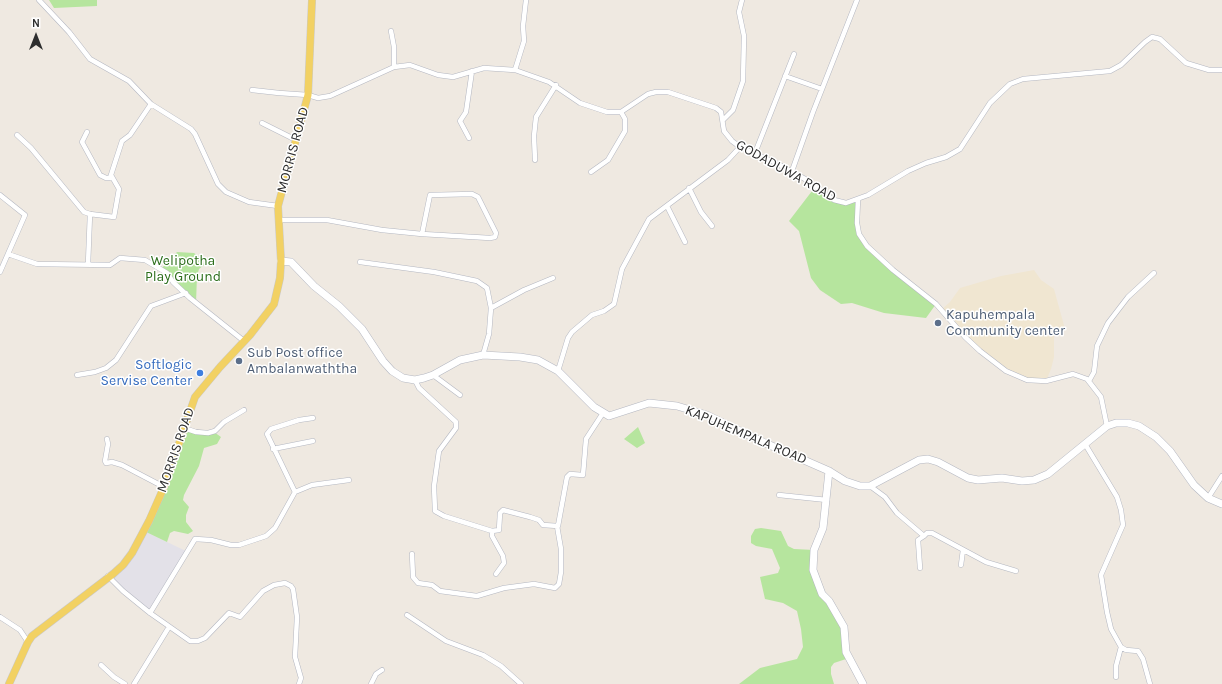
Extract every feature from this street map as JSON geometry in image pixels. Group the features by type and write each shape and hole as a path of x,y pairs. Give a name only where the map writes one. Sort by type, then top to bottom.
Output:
{"main road":[{"name":"MORRIS ROAD","path":"9,684 32,636 123,565 132,553 149,522 164,487 195,397 274,304 280,278 281,261 278,206 308,95 312,0"}],"street":[{"path":"39,0 69,32 90,59 129,81 151,104 195,134 218,184 226,192 249,202 278,206"},
{"path":"515,70 524,41 523,26 526,0"},
{"path":"723,120 733,110 743,81 744,36 739,12 742,0"},
{"path":"792,171 857,0"},
{"path":"391,31 394,47 394,67"},
{"name":"GODADUWA ROAD","path":"621,112 648,94 656,92 668,92 716,108 721,112 724,131 727,136 740,147 792,171 834,200 846,203 858,200 908,171 926,163 946,157 960,149 990,103 1010,84 1023,79 1110,71 1121,65 1145,42 1152,38 1160,39 1186,63 1203,69 1222,70"},
{"path":"755,153 794,54"},
{"path":"252,90 308,95 318,98 330,96 394,67 410,65 438,75 453,77 484,68 515,70 556,86 580,103 607,112 621,112 626,119 625,131 608,160 591,172"},
{"path":"469,138 464,132 460,122 466,112 472,71"},
{"path":"785,76 822,89"},
{"path":"535,160 534,136 536,117 556,86"},
{"path":"87,132 82,142 100,175 110,178 122,141 130,135 151,104"},
{"path":"262,123 296,140"},
{"path":"17,135 31,148 84,212 114,217 119,189 111,175"},
{"path":"558,371 568,338 572,332 592,315 604,311 614,304 622,269 649,218 728,160 740,147"},
{"path":"689,188 701,212 712,226"},
{"path":"278,220 327,220 382,230 422,234 490,238 495,237 496,233 478,197 472,194 430,195 422,234"},
{"path":"0,195 25,215 0,272"},
{"path":"858,200 857,223 860,234 867,246 887,266 936,304 966,338 1006,371 1027,380 1046,381 1072,374 1089,381 1101,397 1108,426"},
{"path":"667,206 685,242"},
{"path":"88,264 90,214"},
{"path":"8,254 37,264 110,265 120,258 145,260 167,273 173,282 244,341"},
{"path":"281,261 291,262 314,286 340,306 362,329 379,356 392,371 403,378 415,380 433,375 460,360 484,355 520,357 538,360 558,371 594,407 603,413 586,439 583,475 570,474 568,477 557,526 561,549 561,572 559,584 555,588 534,584 504,588 477,596 440,591 432,585 418,583 413,577 412,554"},
{"path":"360,262 434,272 477,281 487,288 491,308 489,334 484,355"},
{"path":"1089,381 1094,372 1098,346 1108,323 1128,297 1154,273"},
{"path":"491,308 524,290 553,278"},
{"path":"77,375 95,372 111,364 116,360 151,306 186,293"},
{"path":"433,375 460,395"},
{"path":"415,380 419,388 456,422 456,428 439,451 434,486 435,511 444,516 492,532 499,530 500,514 503,510 539,520 543,525 557,526"},
{"name":"KAPUHEMPALA ROAD","path":"603,413 609,416 619,414 649,403 677,406 708,415 765,443 829,471 845,481 860,486 870,486"},
{"path":"184,428 196,432 208,433 215,431 224,422 244,410"},
{"path":"295,492 267,434 271,429 313,418"},
{"path":"924,536 897,513 885,497 870,486 919,460 928,459 938,462 968,478 978,480 1002,478 1022,481 1034,480 1048,474 1108,426 1116,423 1128,423 1139,426 1156,437 1170,451 1194,485 1208,498 1222,504"},
{"path":"107,439 108,444 105,461 106,463 112,462 122,465 164,487"},
{"path":"273,449 313,441"},
{"path":"1085,444 1117,497 1121,510 1122,525 1101,575 1108,617 1113,633 1122,647 1126,650 1138,651 1143,659 1150,684"},
{"path":"829,471 823,528 813,557 813,570 822,594 829,602 844,627 846,652 863,684"},
{"path":"1208,498 1222,476"},
{"path":"150,613 195,539 239,545 266,536 275,528 295,492 312,485 349,480"},
{"path":"779,495 827,500"},
{"path":"492,532 492,536 504,556 504,563 496,574"},
{"path":"920,568 918,540 927,533 932,533 986,562 1016,571"},
{"path":"960,565 963,550"},
{"path":"108,576 123,592 168,627 190,641 198,641 210,634 229,612 240,617 263,591 274,585 285,583 293,589 297,617 295,657 300,678 299,684"},
{"path":"407,615 446,641 483,655 501,666 521,684"},
{"path":"0,616 20,630 28,642"},
{"path":"134,684 168,627"},
{"path":"1116,677 1116,666 1122,647"},
{"path":"101,665 114,678 125,684"},
{"path":"371,684 376,674 382,670"}],"shaded area":[{"path":"1034,270 1041,280 1054,289 1065,329 1062,336 1054,336 1054,357 1046,381 1027,380 1006,371 980,351 942,309 950,302 960,288 1001,276"},
{"path":"144,531 188,552 150,613 108,576 113,574"}],"green space":[{"path":"49,0 97,0 97,6 54,8"},
{"path":"812,191 823,193 846,203 858,199 860,234 867,246 936,304 926,318 884,313 852,303 841,304 820,290 811,278 799,231 789,221"},
{"name":"Welipotha Play Ground","path":"177,252 194,253 202,259 204,265 199,269 197,276 196,303 161,269"},
{"path":"638,427 645,443 637,448 624,439"},
{"path":"183,431 214,432 221,437 217,444 204,448 199,466 184,495 183,500 189,507 186,515 186,522 193,531 188,534 174,531 170,533 167,542 144,531"},
{"path":"761,528 781,531 788,546 794,549 814,550 813,557 822,594 844,627 849,658 834,663 831,667 831,674 834,684 739,684 760,668 797,659 803,647 797,611 783,603 765,599 760,577 778,573 780,568 772,549 756,546 751,543 751,536 755,529"}],"place":[{"name":"Kapuhempala Community center","path":"938,323"},
{"name":"Sub Post office Ambalanwaththa","path":"239,361"},
{"name":"Softlogic Servise Center","path":"200,373"}]}
